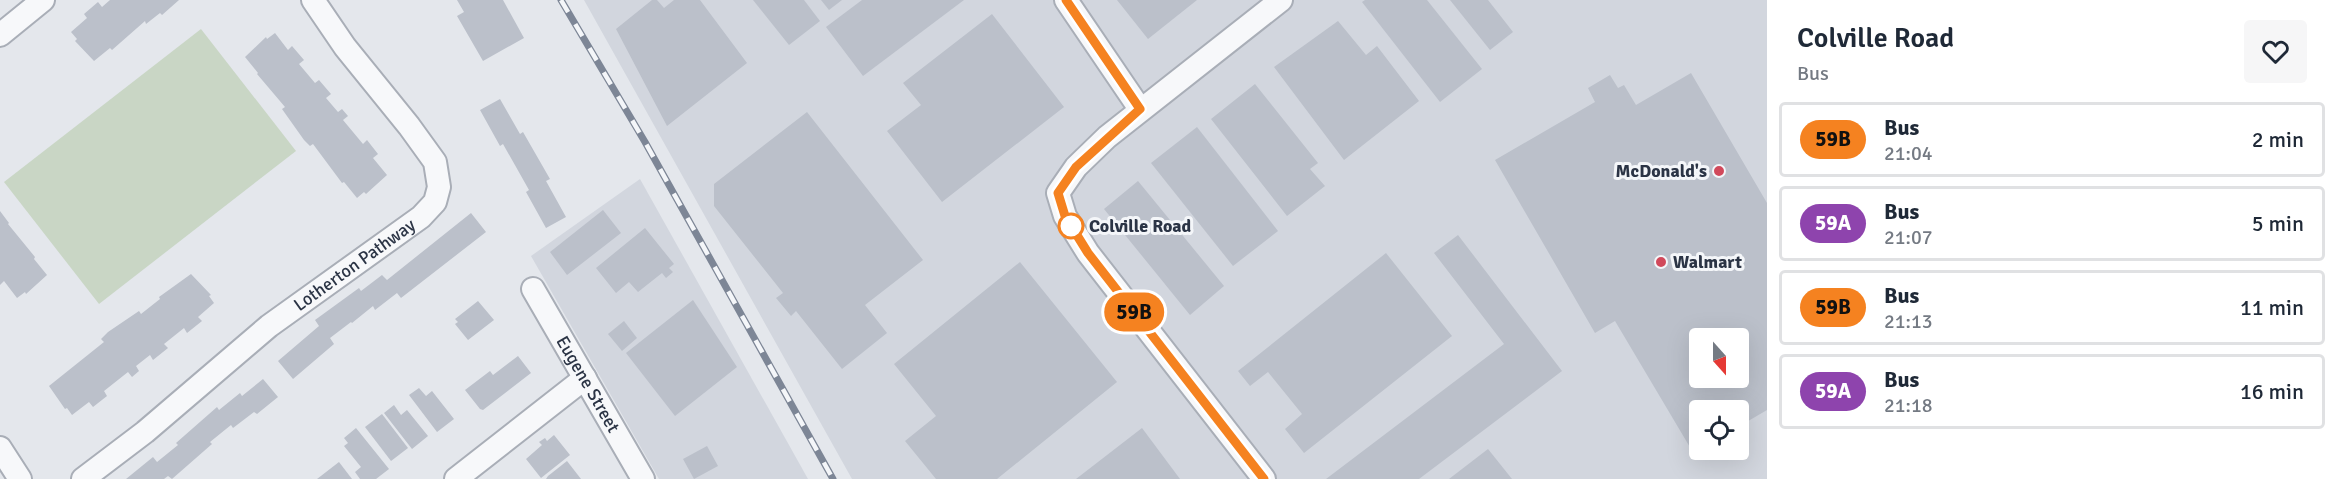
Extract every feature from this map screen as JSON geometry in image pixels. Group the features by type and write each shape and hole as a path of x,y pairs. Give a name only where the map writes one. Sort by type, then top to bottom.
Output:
{"street":[{"path":"0,34 43,0"},
{"name":"Lotherton Pathway","path":"82,479 145,432 269,326 408,226 435,202 439,187 435,162 410,126 345,46 314,0"},
{"path":"1066,0 1140,109"},
{"path":"1264,479 1088,253 1065,216 1058,193 1076,167 1140,109 1281,0"},
{"name":"Eugene Street","path":"533,289 643,479"},
{"path":"456,479 585,378"},
{"path":"0,448 20,479"}],"shaded area":[{"path":"584,0 1767,0 1767,479 852,479"},
{"path":"640,179 808,479 659,479 531,256"}],"green space":[{"path":"201,29 296,151 99,304 4,182"}],"building":[{"path":"110,0 179,0 162,15 160,13 146,24 145,21 112,50 110,48 94,61 75,41 77,39 71,32 87,18 84,14 98,2 102,7"},
{"path":"457,0 503,0 524,38 483,61 457,16 464,12"},
{"path":"652,0 657,0 664,8 674,0 700,0 747,63 667,126 616,29"},
{"path":"753,0 804,0 820,21 789,45"},
{"path":"821,0 842,0 829,10"},
{"path":"862,0 964,0 863,76 826,27"},
{"path":"1117,0 1197,0 1148,39"},
{"path":"1365,0 1427,0 1482,69 1440,102 1362,2"},
{"path":"1450,0 1488,0 1513,32 1490,50"},
{"path":"992,14 1064,107 942,202 887,131 921,105 903,83"},
{"path":"1338,21 1366,55 1377,46 1419,101 1344,160 1274,67"},
{"path":"275,33 288,50 292,46 304,60 299,64 315,83 319,80 331,94 326,98 338,112 342,109 348,116 343,120 363,144 367,140 378,154 373,158 387,175 366,194 364,192 357,198 344,182 342,183 313,144 310,146 304,140 282,109 285,107 245,57 266,37 267,39"},
{"name":"Walmart","path":"1691,73 1767,203 1767,410 1749,421 1749,400 1689,400 1689,446 1615,321 1595,333 1495,160 1595,102 1588,88 1610,75 1618,88 1624,85 1636,105"},
{"path":"1255,84 1318,163 1310,169 1325,186 1287,216 1211,119"},
{"path":"500,99 520,134 523,132 550,179 546,181 566,217 546,228 526,192 529,190 503,144 500,146 480,110"},
{"path":"807,112 923,260 865,305 887,333 842,369 796,311 791,316 776,298 783,293 714,206 714,184"},
{"path":"1197,127 1278,231 1233,266 1151,163"},
{"path":"1138,181 1224,286 1190,315 1104,209"},
{"path":"603,210 621,233 567,275 550,252"},
{"path":"0,211 47,275 26,294 25,292 17,298 4,281 0,285"},
{"path":"471,213 486,232 401,298 397,293 375,310 373,306 351,322 330,338 334,344 293,379 278,361 319,326 315,320 359,288 361,291 382,275 387,280"},
{"path":"645,228 674,264 669,268 673,272 666,278 662,273 638,292 629,282 616,293 596,268"},
{"path":"1458,235 1562,371 1419,479 1326,479 1504,344 1434,253"},
{"path":"1386,253 1452,336 1304,453 1285,429 1302,414 1268,372 1250,386 1238,371"},
{"path":"1020,262 1117,382 997,479 936,479 905,441 936,416 894,364"},
{"path":"191,274 211,295 209,296 214,303 198,317 202,321 187,333 184,328 164,344 168,348 153,360 150,355 136,366 139,371 132,377 128,372 104,391 107,396 93,407 89,402 72,415 67,408 65,409 49,386 104,342 101,339 108,332 139,311 141,314 160,299 159,297"},
{"path":"693,300 737,367 675,416 626,353"},
{"path":"478,301 494,320 468,340 455,324 458,322 455,319"},
{"path":"624,321 637,338 622,351 608,334"},
{"path":"518,356 531,373 483,410 480,409 465,390 490,371 493,375"},
{"path":"263,379 278,397 257,414 254,412 233,428 231,425 172,479 168,476 164,479 126,479 153,457 157,462 217,407 219,410 240,393 242,396"},
{"path":"419,388 426,396 432,391 454,419 437,432 409,395"},
{"path":"394,405 401,415 407,410 428,436 412,449 384,413"},
{"path":"382,414 408,448 391,461 365,427"},
{"path":"356,428 389,469 376,479 360,479 355,472 361,467 344,446 348,443 344,438"},
{"path":"1142,428 1180,479 1076,479"},
{"path":"554,435 570,455 541,478 526,459 542,445 539,442 545,438 547,441"},
{"path":"707,446 718,466 694,479 683,459"},
{"path":"1488,449 1512,479 1449,479"},
{"path":"567,461 581,479 546,479 548,476"},
{"path":"339,462 352,479 317,479"}],"railway":[{"path":"561,0 645,142 833,479"}],"bus line":[{"name":"59B","path":"1066,0 1140,109 1076,167 1058,193 1059,202 1088,253 1264,479"}],"place":[{"name":"McDonald's","path":"1719,171"},
{"name":"Colville Road","path":"1071,226"},
{"name":"Walmart","path":"1661,262"}]}
